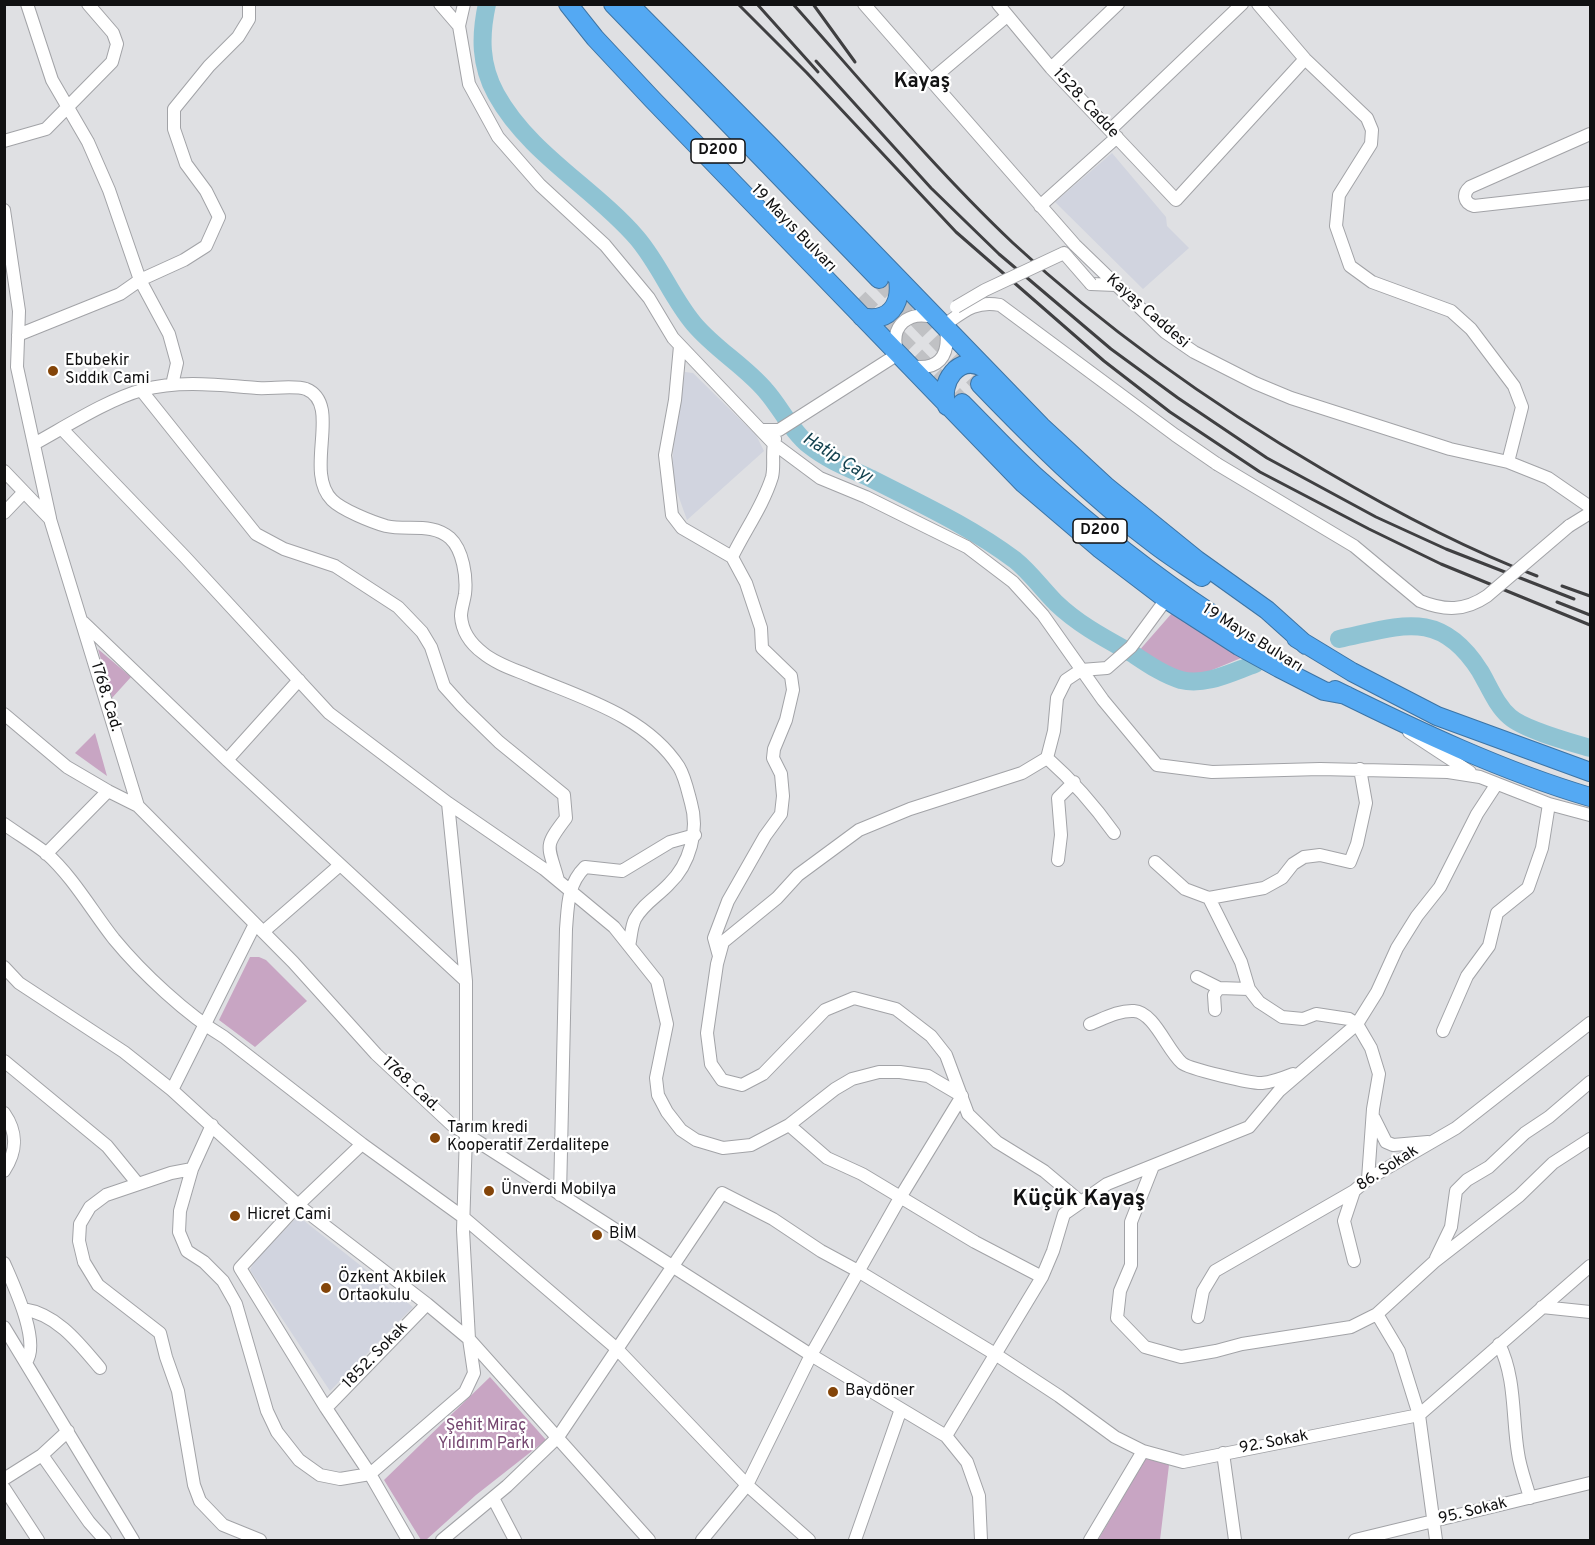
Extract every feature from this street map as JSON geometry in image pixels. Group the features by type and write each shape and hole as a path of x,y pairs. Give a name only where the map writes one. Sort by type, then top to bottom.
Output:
{"highway":[{"path":"568,4 595,38 644,90 904,360 954,405 1024,484 1099,548 1250,646 1279,668 1324,691 1346,696"},
{"name":"19 Mayıs Bulvarı","path":"577,4 859,298"},
{"name":"19 Mayıs Bulvarı","path":"613,4 879,279"},
{"name":"19 Mayıs Bulvarı","path":"629,4 898,279 947,320 982,376 1107,487 1197,560 1306,645 1352,672 1437,716 1590,772"},
{"path":"862,317 871,319 888,314 900,291 898,279"},
{"path":"954,405 944,390 953,371 969,363 977,364 982,376"},
{"name":"19 Mayıs Bulvarı","path":"1250,646 1346,696 1493,763 1590,797"}],"street":[{"path":"27,4 52,80 88,142 107,185 140,280 169,334 177,363 172,385"},
{"path":"4,141 46,129 112,62 117,45 113,33 88,4"},
{"path":"18,335 120,294 140,280 184,260 206,246 219,218 206,190 186,164 174,129 174,109 209,66 238,37 249,19 249,4"},
{"path":"440,4 459,26"},
{"path":"464,4 459,26 469,84 498,137 540,185 604,245 649,298 680,346 773,443 820,478 866,496 967,548 1013,582 1043,615 1081,670 1157,765 1212,772 1360,769 1448,772 1480,777"},
{"name":"Kayaş Caddesi","path":"864,4 1075,245 1165,332 1218,366 1291,398 1450,449 1508,462 1548,478 1570,491 1590,507"},
{"name":"1528. Cadde","path":"998,4 1051,68 1176,200 1305,59"},
{"path":"1051,68 1119,4"},
{"path":"1040,206 1242,4"},
{"path":"1258,4 1305,59 1367,118 1372,130 1371,144 1339,195 1336,226 1350,266 1372,282 1451,311 1471,329 1514,386 1522,407 1508,462"},
{"path":"930,81 1007,16"},
{"path":"1590,134 1470,187 1465,197 1468,203 1474,206 1590,193"},
{"path":"4,210 8,250 19,311 18,367 50,519"},
{"path":"1116,285 1091,284 1062,250 983,286 947,320 948,342 942,358 927,367 904,360 895,345 898,328 911,317 920,315 947,320 980,304 1000,305 1175,435 1217,464 1339,536 1420,601 1434,607 1462,608 1475,604 1569,526 1590,513"},
{"path":"680,346 675,400 665,455 672,515 681,528 732,557 746,584 761,628 762,648 791,676 793,690 773,758 781,774 783,796 781,814 765,836 728,901 714,938 719,957"},
{"path":"732,557 755,518 773,474 773,443 779,430 904,360"},
{"path":"34,444 102,407 141,390 172,385 215,385 305,389 316,397 324,421 319,465 323,487 333,501 360,516 387,526 432,528 449,538 459,552 464,572 465,592 461,616 467,636 483,653 507,666 621,716 646,730 680,769 692,806 695,835 681,870 671,883 647,903 634,920 629,946"},
{"path":"141,390 256,534 284,549 334,566 399,607 422,632 431,647 444,686 499,742 564,795 566,818 551,836 548,846 558,880"},
{"path":"62,429 329,713 448,803 558,880 614,927 657,981 667,1024 656,1078 658,1095 667,1112 681,1130 705,1144 732,1148 751,1145 789,1125 835,1089 852,1079 879,1072 928,1076 962,1096"},
{"path":"761,430 779,430"},
{"name":"1768. Cad.","path":"4,471 50,519 138,806 259,928 376,1054 452,1125 811,1355 946,1436 967,1462 979,1496 981,1540"},
{"path":"4,513 24,492"},
{"path":"1081,1202 1044,1171 997,1142 968,1114 946,1055 931,1036 896,1009 854,998 825,1010 763,1074 742,1085 722,1080 711,1064 707,1033 723,942 777,898 798,875 859,830 910,809 1022,773 1047,758 1054,731 1057,698 1066,680 1081,670 1107,668 1131,647 1170,594"},
{"path":"82,621 227,760 466,981"},
{"path":"227,760 299,680"},
{"path":"4,714 67,767 138,806"},
{"path":"1384,714 1433,750 1496,785 1549,804 1590,815"},
{"path":"1419,771 1433,750"},
{"path":"1047,758 1074,782 1096,807 1114,833"},
{"path":"1155,862 1185,889 1209,898 1264,888 1282,878 1293,864 1304,856 1320,855 1350,862 1360,833 1366,803 1360,769"},
{"path":"1058,860 1061,835 1058,798 1074,782"},
{"path":"946,1436 1042,1276 1053,1251 1064,1214 1107,1185 1249,1127 1279,1090 1357,1024 1377,992 1397,948 1417,916 1440,887 1477,814 1496,785"},
{"path":"46,854 108,791"},
{"path":"212,1125 192,1169 180,1211 179,1232 187,1251 204,1262 223,1281 236,1304 267,1411 277,1432 299,1461 320,1475 340,1479 370,1474 465,1392 474,1373 469,1340 463,1217 466,1134 466,981 448,803"},
{"path":"1443,1031 1467,976 1488,946 1497,913 1528,888 1542,848 1549,804"},
{"path":"4,824 46,854 68,878 116,941 151,978 204,1025 224,1037 362,1144 463,1217 617,1349 747,1485 809,1540"},
{"path":"560,1195 566,929 570,890 585,867 622,871 670,842 695,835"},
{"path":"172,1090 204,1025 259,928 340,865"},
{"path":"1209,898 1242,963 1249,989 1259,1002 1282,1017 1303,1019 1316,1014 1349,1019 1357,1024 1371,1048 1379,1074 1368,1179"},
{"path":"4,967 19,983 124,1052 172,1090 298,1205 427,1304 469,1340 649,1540"},
{"path":"1197,977 1219,988 1249,989"},
{"path":"1215,1011 1214,995 1219,988"},
{"path":"1090,1024 1120,1013 1135,1011 1149,1017 1172,1052 1184,1065 1247,1082 1261,1083 1279,1079 1305,1069"},
{"name":"86. Sokak","path":"1198,1317 1203,1291 1215,1270 1354,1191 1368,1179 1456,1128 1590,1023"},
{"path":"4,1061 107,1146 138,1184"},
{"path":"1434,1262 1451,1227 1456,1191 1467,1180 1489,1167 1525,1132 1549,1117 1590,1083"},
{"path":"702,1540 747,1485 811,1355 901,1196 962,1096"},
{"path":"4,1113 15,1135 15,1147 4,1171"},
{"path":"1373,1114 1386,1142 1393,1145 1431,1142"},
{"path":"789,1125 827,1158 862,1174 975,1242 1042,1276"},
{"path":"1153,1166 1131,1222 1131,1265 1120,1291 1117,1318 1145,1347 1181,1357 1242,1344 1351,1327 1377,1314 1434,1262 1519,1196 1553,1163 1590,1139"},
{"path":"362,1144 298,1205 240,1268 326,1408 370,1474 408,1540"},
{"path":"192,1169 138,1184 106,1196 90,1207 80,1224 79,1241 84,1262 98,1285 160,1333 178,1391 194,1485 200,1501 223,1525 260,1540"},
{"path":"1354,1191 1344,1221 1354,1261"},
{"name":"92. Sokak","path":"672,1266 722,1193 772,1219 821,1251 995,1354 1059,1396 1115,1437 1143,1452 1183,1462 1419,1415"},
{"path":"4,1263 23,1309 31,1350 26,1362"},
{"path":"442,1540 493,1498 558,1437 672,1266"},
{"path":"1419,1415 1590,1266"},
{"name":"1852. Sokak","path":"326,1408 427,1304"},
{"path":"1542,1306 1590,1312"},
{"path":"23,1309 38,1312 53,1320 82,1346 100,1368"},
{"path":"1377,1314 1399,1351 1419,1415 1436,1540"},
{"path":"4,1327 133,1540"},
{"path":"1499,1344 1505,1356 1515,1412 1518,1453 1530,1498"},
{"path":"855,1540 901,1408"},
{"path":"4,1479 42,1455 68,1431"},
{"path":"1090,1540 1143,1452"},
{"path":"1223,1453 1235,1540"},
{"path":"42,1455 89,1522 105,1540"},
{"name":"95. Sokak","path":"1355,1540 1590,1483"},
{"path":"4,1488 38,1540"},
{"path":"493,1498 515,1540"}],"shaded area":[{"path":"1112,153 1166,217 1167,226 1189,248 1143,289 1055,202"},
{"path":"685,372 693,373 756,435 764,451 687,520 672,478 674,434"},
{"name":"Özkent Akbilek Ortaokulu","path":"298,1216 413,1307 330,1391 250,1270 254,1262"}],"green space":[{"path":"1172,613 1241,658 1198,676 1173,673 1137,653"},
{"path":"98,649 131,677 112,698"},
{"path":"95,733 107,776 75,753"},
{"path":"250,957 266,960 307,1001 255,1047 219,1020"},
{"name":"Şehit Miraç Yıldırım Parkı","path":"490,1377 546,1440 476,1495 426,1540 421,1540 384,1480"},
{"path":"1146,1458 1169,1465 1160,1540 1098,1540"}],"waterway":[{"name":"Hatip Çayı","path":"487,4 483,27 484,61 496,94 510,115 544,153 620,220 637,238 694,324 758,382 810,446 832,460 927,507 981,537 1015,560 1056,603 1083,625 1168,675 1181,680 1209,680 1255,664"},
{"name":"Hatip Çayı","path":"1339,639 1400,627 1418,626 1434,630 1450,638 1465,651 1510,717 1537,731 1590,748"}],"tunnel":[{"path":"879,279 980,384"},
{"path":"859,298 962,403"}],"railway":[{"path":"738,4 807,73 956,232 1104,361 1170,412 1260,472 1369,529 1441,564 1590,625"},
{"path":"757,4 818,72"},
{"path":"793,4 901,126 984,215 1049,276 1124,337 1201,393 1350,485 1455,541 1537,576"},
{"path":"813,4 855,62"},
{"path":"816,61 931,188 999,254 1111,349 1178,398 1267,458 1376,517 1446,549 1574,599"},
{"path":"1562,586 1590,596"},
{"path":"1557,602 1590,615"}],"place":[{"name":"Ebubekir Sıddık Cami","path":"53,371"},
{"name":"Tarım kredi Kooperatif Zerdalitepe","path":"435,1138"},
{"name":"Ünverdi Mobilya","path":"489,1191"},
{"name":"Hicret Cami","path":"235,1216"},
{"name":"BİM","path":"597,1235"},
{"name":"Özkent Akbilek Ortaokulu","path":"326,1288"},
{"name":"Baydöner","path":"833,1392"}],"district":[{"name":"Kayaş","path":"922,83"},
{"name":"Küçük Kayaş","path":"1079,1201"}]}
